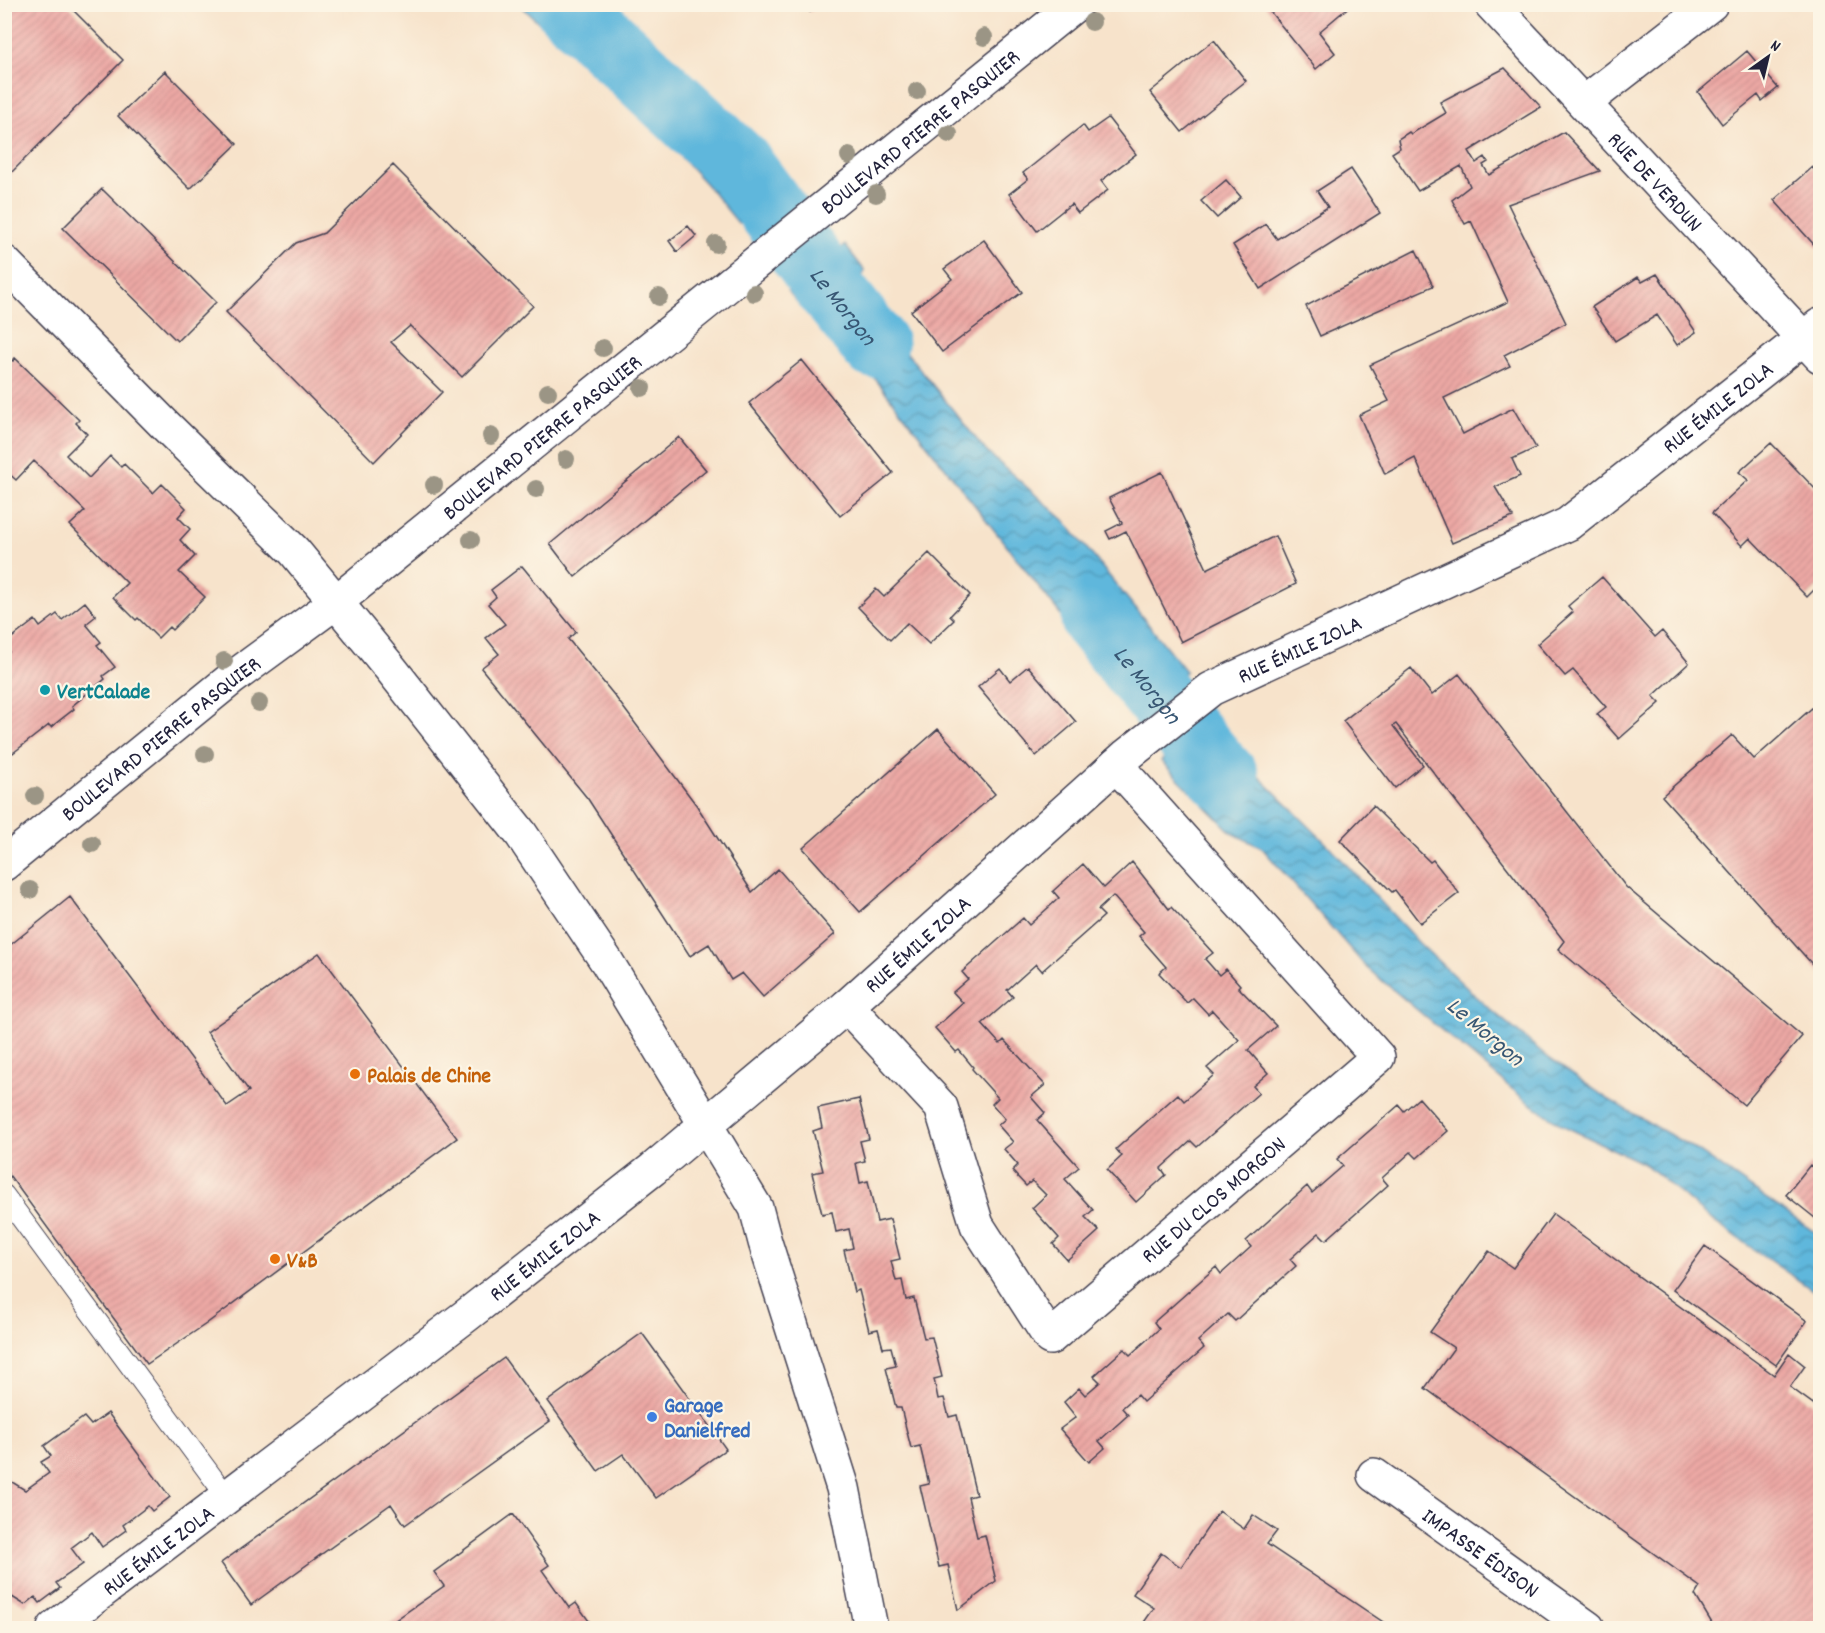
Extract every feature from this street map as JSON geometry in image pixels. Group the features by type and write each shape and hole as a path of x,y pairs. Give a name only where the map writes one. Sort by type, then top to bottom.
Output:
{"street":[{"name":"BOULEVARD PIERRE PASQUIER","path":"4,864 231,679 336,602 1076,4"},
{"name":"RUE DE VERDUN","path":"1491,4 1584,104 1815,340"},
{"path":"1584,104 1711,4"},
{"path":"4,262 164,424 294,551 521,834 607,962 756,1208 843,1488 871,1629"},
{"name":"RUE ÉMILE ZOLA","path":"54,1629 653,1169 847,1006 1121,760 1211,689 1568,524 1815,340"},
{"name":"RUE DU CLOS MORGON","path":"847,1006 941,1107 977,1225 1050,1338 1378,1057 1121,760"},
{"name":"IMPASSE ÉDISON","path":"1374,1475 1587,1629"}],"lane":[{"path":"4,1195 227,1497"}],"water":[{"path":"520,5 616,5 748,135 790,183 739,224 666,141"},
{"path":"845,245 865,271 862,285 867,300 886,327 986,451 1064,520 1186,671 1160,688 1135,709 810,296 799,304 788,291"},
{"path":"1196,698 1212,717 1214,732 1331,848 1419,943 1484,1004 1549,1058 1608,1099 1698,1151 1820,1236 1820,1295 1714,1222 1646,1165 1562,1125 1524,1099 1367,968 1262,848 1232,833 1161,761 1171,752 1155,735"}],"building":[{"path":"4,4 67,4 123,60 4,180"},
{"path":"804,4 820,4 810,12"},
{"path":"1264,4 1352,4 1319,32 1335,53 1316,69"},
{"path":"1214,40 1246,81 1182,132 1150,92"},
{"path":"1747,51 1778,88 1762,101 1758,95 1722,124 1698,92"},
{"path":"1505,68 1541,107 1469,151 1476,163 1485,157 1488,162 1483,165 1489,175 1564,132 1600,171 1508,204 1566,323 1504,355 1510,366 1444,398 1463,434 1513,408 1536,448 1512,459 1520,476 1495,487 1513,517 1452,543 1415,458 1385,474 1359,415 1389,401 1370,365 1508,302 1471,221 1465,224 1452,200 1470,186 1461,166 1418,191 1392,153 1400,148 1398,139 1446,113 1440,102"},
{"path":"165,71 237,144 190,189 118,116"},
{"path":"1108,118 1136,154 1101,181 1108,190 1078,213 1071,204 1037,231 1009,194 1028,179 1023,173 1083,125 1088,132"},
{"path":"393,165 533,306 462,377 410,326 391,342 442,392 374,462 226,312 296,243 324,233"},
{"path":"1812,167 1820,177 1820,246 1818,249 1774,200"},
{"path":"1351,169 1380,213 1260,289 1233,245 1266,224 1277,239 1328,207 1317,191"},
{"path":"1226,180 1241,197 1217,218 1201,201"},
{"path":"102,189 216,302 177,341 63,228"},
{"path":"688,226 696,236 677,252 669,241"},
{"path":"984,240 1022,292 942,352 911,311 952,279 944,269"},
{"path":"1416,250 1433,286 1320,336 1306,306"},
{"path":"1657,274 1696,332 1677,345 1657,315 1615,341 1592,307 1638,277 1642,282"},
{"path":"4,353 13,361 15,358 79,420 76,423 87,434 66,455 89,478 110,456 121,467 124,464 153,493 162,484 186,508 178,517 190,529 180,540 195,556 179,572 205,597 172,630 169,627 158,638 113,597 127,583 70,525 85,511 34,461 16,480 4,469"},
{"path":"802,360 893,473 840,516 749,403"},
{"path":"679,437 706,470 575,577 550,544"},
{"path":"1771,443 1820,494 1820,584 1807,597 1750,538 1742,546 1712,513 1748,480 1739,472"},
{"path":"1162,472 1207,569 1275,536 1296,584 1181,642 1126,531 1110,539 1106,531 1122,523 1109,498"},
{"path":"929,553 970,595 950,616 954,620 929,644 907,623 890,640 858,607 876,589 884,597"},
{"path":"522,566 576,632 568,639 614,695 697,806 752,892 778,869 835,934 763,997 742,973 731,980 709,944 690,956 588,799 481,668 499,654 486,638 505,624 488,604 496,597 491,590"},
{"path":"1602,577 1655,637 1662,631 1689,663 1653,696 1660,703 1619,739 1597,714 1606,707 1573,670 1565,676 1537,644 1573,612 1568,606"},
{"name":"VertCalade","path":"85,602 96,616 86,624 101,642 97,645 115,667 103,676 105,679 72,706 74,709 13,753 11,750 4,756 4,655 9,652 4,644 35,620 40,627 57,614 62,620"},
{"path":"1028,666 1076,722 1036,756 978,687 1000,668 1010,681"},
{"path":"1411,668 1432,695 1459,674 1626,887 1802,1036 1744,1105 1558,949 1564,941 1396,724 1393,726 1423,765 1395,788 1343,721"},
{"path":"1820,701 1820,973 1662,796 1732,735 1754,759"},
{"path":"938,729 995,794 860,912 803,848"},
{"path":"1373,806 1430,862 1433,860 1459,893 1420,923 1395,890 1392,892 1340,840"},
{"path":"1132,862 1169,909 1171,907 1213,953 1205,959 1219,975 1226,969 1240,985 1238,987 1276,1026 1248,1050 1268,1073 1253,1086 1259,1093 1197,1147 1191,1141 1161,1168 1166,1175 1136,1202 1107,1170 1122,1156 1116,1149 1178,1094 1184,1101 1214,1075 1207,1068 1239,1040 1212,1010 1208,1014 1193,998 1187,1003 1159,973 1166,967 1139,936 1144,932 1113,896 1098,910 1104,916 1042,971 1036,964 1007,990 1013,997 982,1024 1000,1044 1004,1040 1045,1085 1031,1097 1045,1113 1037,1120 1079,1167 1065,1179 1093,1210 1085,1217 1099,1231 1067,1260 1053,1244 1059,1238 1032,1208 1046,1195 1032,1181 1026,1186 1012,1171 1018,1165 1004,1149 1013,1142 998,1125 1005,1119 992,1104 998,1098 972,1069 973,1067 959,1050 956,1052 935,1028 963,1003 953,992 968,979 962,972 1023,918 1029,925 1059,898 1053,891 1083,864 1104,888"},
{"path":"70,897 227,1106 249,1091 207,1032 319,953 457,1138 206,1324 147,1364 4,1168 4,950"},
{"path":"1419,1098 1448,1131 1417,1158 1411,1152 1382,1178 1388,1185 1326,1240 1319,1233 1290,1259 1296,1266 1235,1321 1228,1314 1198,1341 1204,1348 1143,1402 1137,1395 1122,1408 1128,1415 1099,1441 1105,1448 1089,1462 1060,1429 1076,1417 1064,1402 1079,1388 1085,1395 1100,1382 1094,1376 1124,1349 1130,1355 1159,1329 1154,1322 1216,1267 1221,1274 1251,1247 1246,1241 1307,1186 1312,1193 1343,1166 1337,1159 1399,1105 1404,1111"},
{"path":"859,1099 869,1139 860,1141 865,1161 856,1163 860,1183 868,1181 877,1222 890,1219 900,1259 891,1261 896,1281 902,1280 906,1300 914,1298 924,1338 932,1337 942,1377 934,1379 938,1399 944,1398 949,1417 957,1415 976,1495 968,1497 977,1537 985,1535 996,1581 958,1610 948,1565 939,1567 920,1486 929,1484 920,1446 911,1448 901,1408 896,1408 886,1368 896,1366 891,1347 883,1348 878,1329 869,1331 859,1290 854,1292 844,1250 853,1248 849,1229 836,1232 832,1212 822,1214 812,1173 823,1171 813,1131 822,1128 818,1108"},
{"path":"1810,1165 1820,1173 1820,1222 1786,1195"},
{"path":"1553,1214 1774,1375 1789,1353 1805,1366 1790,1387 1820,1409 1820,1628 1759,1628 1753,1625 1750,1628 1733,1628 1713,1625 1695,1595 1700,1587 1425,1388 1454,1348 1430,1332 1489,1251 1513,1268"},
{"path":"1705,1246 1807,1321 1776,1365 1673,1290"},
{"path":"642,1333 726,1449 656,1498 623,1454 598,1471 548,1401"},
{"path":"504,1358 550,1421 405,1525 391,1504 251,1605 221,1563"},
{"path":"108,1413 170,1497 152,1511 148,1506 123,1525 126,1530 102,1547 92,1532 71,1548 83,1564 56,1583 60,1588 40,1603 35,1597 25,1605 4,1592 4,1477 25,1490 49,1473 41,1462 51,1456 44,1446 84,1417 91,1425"},
{"path":"1219,1511 1244,1529 1253,1515 1277,1531 1267,1544 1392,1628 1140,1628 1154,1608 1133,1594 1161,1553 1181,1567"},
{"path":"513,1514 549,1565 542,1570 569,1608 576,1603 594,1628 384,1628 444,1586 434,1572"}],"waterway":[{"name":"Le Morgon","path":"567,4 738,164 829,288 874,344"},
{"name":"Le Morgon","path":"1095,619 1225,778"}],"place":[{"name":"VertCalade","path":"45,690"},
{"name":"Palais de Chine","path":"355,1074"},
{"name":"V&B","path":"275,1259"},
{"name":"Garage Danielfred","path":"652,1417"}]}
